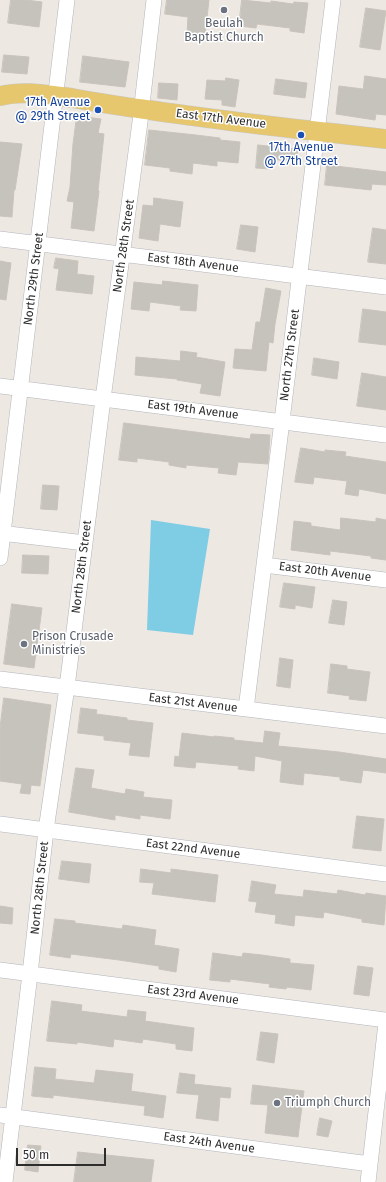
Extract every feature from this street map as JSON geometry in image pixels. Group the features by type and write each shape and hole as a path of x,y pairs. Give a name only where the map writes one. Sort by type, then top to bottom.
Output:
{"main road":[{"name":"East 17th Avenue","path":"2,94 25,93 56,96 317,132 386,139"}],"street":[{"name":"North 29th Street","path":"0,558 67,0"},
{"name":"North 28th Street","path":"5,1182 7,1116 30,974 46,830 67,687 103,399 142,109 154,0"},
{"name":"North 27th Street","path":"246,709 333,0"},
{"name":"East 18th Avenue","path":"0,239 386,287"},
{"name":"East 19th Avenue","path":"0,386 386,435"},
{"path":"2,533 85,543"},
{"name":"East 20th Avenue","path":"264,565 386,580"},
{"name":"East 21st Avenue","path":"0,679 386,726"},
{"name":"East 22nd Avenue","path":"0,824 386,874"},
{"name":"East 23rd Avenue","path":"0,970 386,1021"},
{"path":"368,1182 386,1021"},
{"name":"East 24th Avenue","path":"7,1116 370,1164"}],"water":[{"path":"151,520 210,529 193,635 147,630"}],"building":[{"path":"11,0 42,2 39,27 8,23"},
{"path":"167,0 209,0 205,35 187,33 188,17 165,14"},
{"path":"242,0 271,3 271,1 293,4 294,2 308,3 304,33 290,31 290,28 257,24 256,28 239,26"},
{"path":"366,8 386,11 380,50 360,47"},
{"path":"4,55 29,57 27,74 2,72"},
{"path":"83,56 129,62 125,87 80,82"},
{"path":"365,76 386,79 386,115 376,114 375,120 336,114 339,86 363,89"},
{"path":"226,78 239,80 235,107 222,105 222,100 205,99 207,80 225,81"},
{"path":"276,79 307,83 305,98 274,94"},
{"path":"159,83 178,84 177,100 158,98"},
{"path":"77,116 101,119 98,133 104,134 94,231 71,228 74,202 67,201 70,187 73,144"},
{"path":"149,130 220,138 220,140 240,142 238,163 217,161 217,166 193,163 192,174 170,171 170,168 145,165"},
{"path":"0,142 22,144 14,190 12,217 0,216"},
{"path":"258,145 298,149 297,162 271,159 270,169 256,168"},
{"path":"327,165 386,172 386,185 372,184 371,190 325,185"},
{"path":"154,198 183,202 180,227 160,224 158,241 139,238 143,205 153,206"},
{"path":"241,225 258,227 255,252 237,249"},
{"path":"373,228 386,230 386,264 368,262"},
{"path":"56,258 78,261 77,274 94,276 92,294 56,290 59,269 54,268"},
{"path":"0,261 11,263 6,300 0,299"},
{"path":"163,281 198,285 196,311 180,310 181,306 150,302 149,311 131,309 134,282 162,285"},
{"path":"266,288 281,291 273,343 269,342 266,371 233,368 235,349 252,350 256,322 260,322"},
{"path":"363,309 386,312 386,345 359,342"},
{"path":"181,351 197,353 196,357 225,362 220,396 200,393 202,384 177,379 135,375 136,357 180,361"},
{"path":"314,358 339,362 337,379 312,375"},
{"path":"362,373 386,377 386,410 357,406"},
{"path":"124,423 250,439 251,434 270,435 268,464 238,462 236,475 218,473 219,468 186,465 186,468 169,465 169,462 137,458 137,462 119,460"},
{"path":"301,448 325,452 325,450 346,452 345,456 386,462 386,494 359,489 358,496 345,494 347,481 314,477 313,484 295,482"},
{"path":"43,485 59,486 57,510 41,509"},
{"path":"341,518 376,522 376,518 386,520 386,560 371,558 371,556 330,551 330,555 291,550 294,521 311,523 311,526 340,530"},
{"path":"23,555 49,556 48,574 22,573"},
{"path":"284,583 315,587 312,608 295,605 295,609 280,607"},
{"path":"333,600 347,602 344,625 329,623"},
{"path":"12,604 42,608 34,668 4,664"},
{"path":"280,658 293,660 290,688 277,686"},
{"path":"331,664 347,666 347,669 370,672 366,701 349,699 350,696 328,693"},
{"path":"4,698 51,705 40,786 31,785 30,794 20,793 22,784 0,781 0,728"},
{"path":"81,708 97,710 96,714 153,723 149,757 129,755 131,743 104,740 104,736 78,733"},
{"path":"265,731 280,733 278,746 339,752 386,759 386,773 363,770 361,783 340,780 340,777 304,773 303,785 280,782 282,761 255,756 254,771 238,769 239,766 196,762 195,768 174,766 175,756 179,757 182,733 234,738 234,740 263,743"},
{"path":"76,768 94,770 91,788 125,794 126,789 144,792 143,797 172,800 170,819 140,815 140,819 115,815 115,820 69,812"},
{"path":"357,816 384,819 381,851 353,848"},
{"path":"62,861 91,864 89,883 59,879"},
{"path":"141,869 171,873 171,869 218,875 215,902 152,894 154,883 140,882"},
{"path":"252,881 276,885 274,894 303,897 304,890 337,894 338,890 365,895 366,893 386,896 384,925 362,922 362,919 324,912 323,918 295,915 294,926 275,923 276,915 255,912 257,902 249,901"},
{"path":"0,906 13,908 12,924 0,923"},
{"path":"55,919 122,929 123,925 156,930 154,945 179,949 176,972 159,969 159,966 119,960 71,954 70,958 50,955"},
{"path":"213,953 242,957 243,953 262,955 290,959 290,963 314,965 311,990 287,987 286,989 269,987 270,984 230,979 230,982 210,980"},
{"path":"358,966 373,968 369,996 354,994"},
{"path":"52,1001 82,1005 81,1011 127,1017 128,1010 146,1012 145,1021 194,1028 192,1051 176,1049 176,1044 143,1039 142,1043 114,1039 113,1047 77,1042 77,1044 47,1041"},
{"path":"261,1032 278,1034 274,1063 257,1060"},
{"path":"35,1067 56,1069 55,1079 94,1083 96,1070 133,1074 131,1091 166,1096 163,1118 144,1115 145,1106 53,1095 53,1098 32,1096"},
{"path":"180,1073 195,1075 194,1084 231,1088 230,1098 220,1097 218,1121 196,1118 199,1095 177,1093"},
{"path":"253,1085 304,1091 298,1137 265,1133 268,1105 251,1104"},
{"path":"320,1118 332,1121 328,1137 317,1135"},
{"path":"28,1145 41,1146 38,1172 25,1170"},
{"path":"78,1152 154,1160 151,1182 74,1182"}],"place":[{"name":"Beulah Baptist Church","path":"224,10"},
{"name":"17th Avenue @ 29th Street","path":"98,110"},
{"name":"17th Avenue @ 27th Street","path":"301,135"},
{"name":"Prison Crusade Ministries","path":"24,644"},
{"name":"Triumph Church","path":"277,1103"}]}
